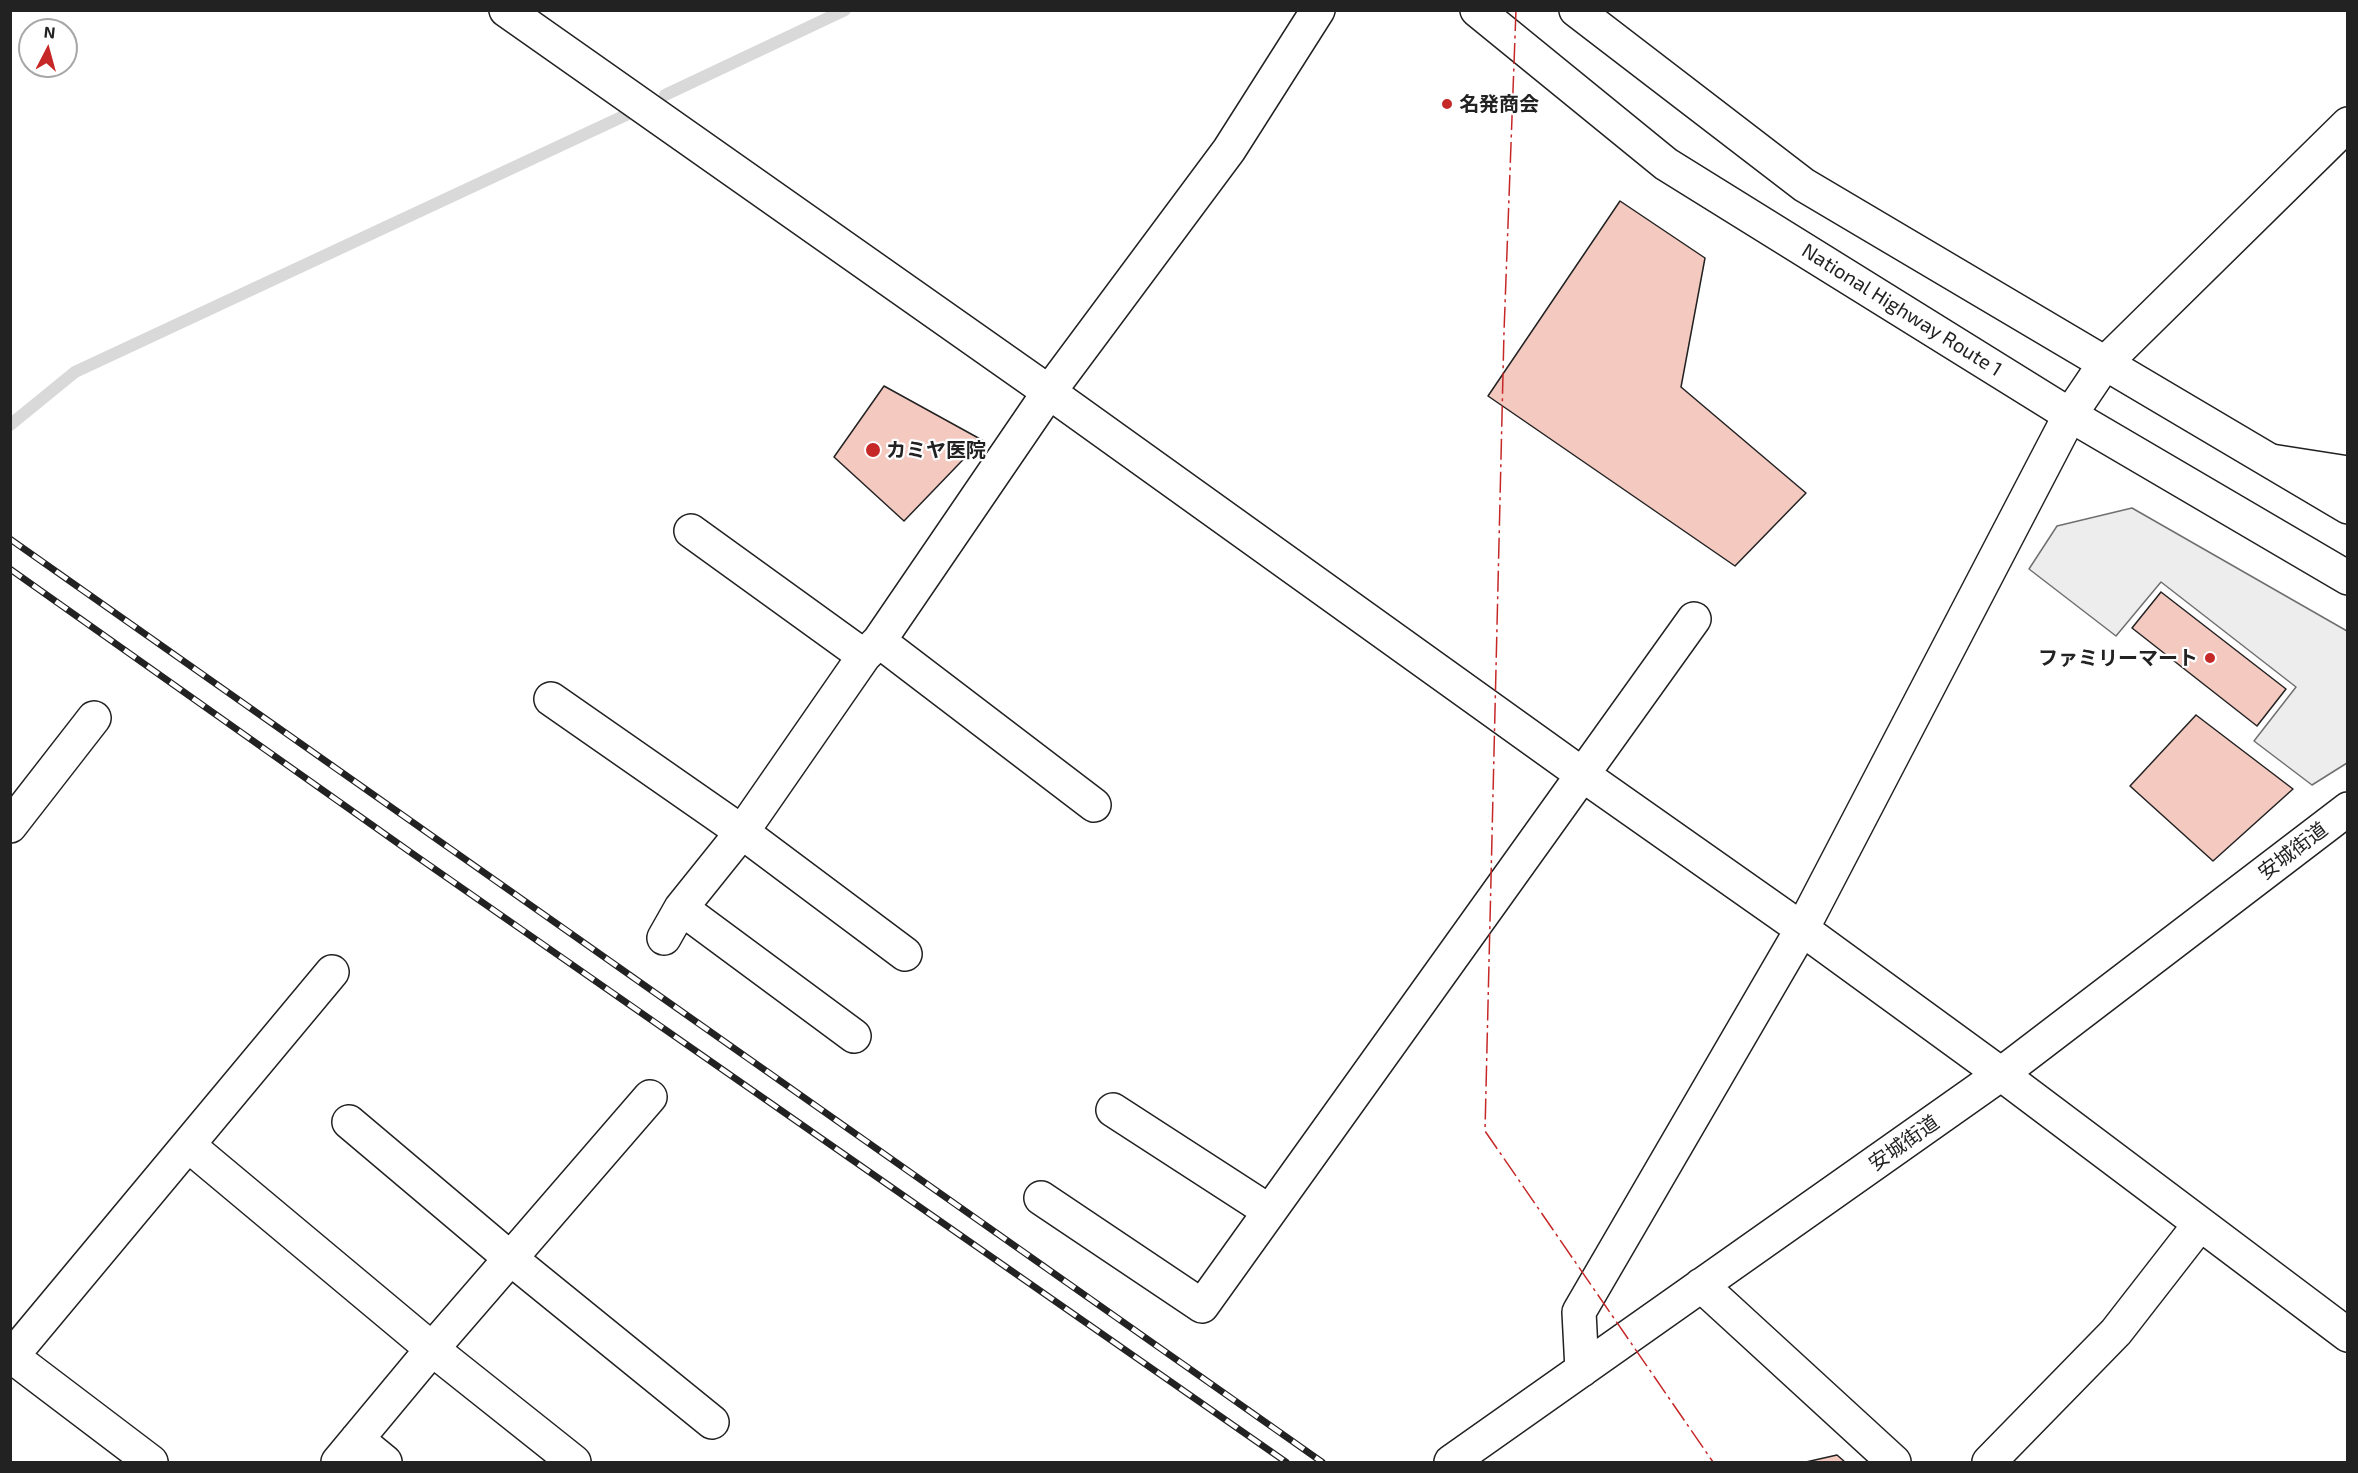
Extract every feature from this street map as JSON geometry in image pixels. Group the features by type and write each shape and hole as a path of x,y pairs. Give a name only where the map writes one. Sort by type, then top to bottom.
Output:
{"main road":[{"path":"506,10 1049,392 1802,929 2001,1074 2348,1335"},
{"path":"664,938 681,908 742,832 872,649 1049,392 1229,150 1318,10"},
{"name":"National Highway Route 1","path":"1477,10 1666,164 2070,415 2348,578"},
{"path":"1576,10 1804,185 2348,507"},
{"path":"1582,1370 1579,1312 1802,929 2070,415 2105,363 2348,124"},
{"path":"2271,461 2348,473"},
{"path":"691,531 872,649 1094,805"},
{"path":"1041,1198 1202,1306 1694,619"},
{"path":"551,699 742,832 905,954"},
{"path":"10,826 94,718"},
{"name":"安城街道","path":"1451,1462 2001,1074 2348,809"},
{"path":"681,908 854,1036"},
{"path":"151,1462 11,1355 332,972"},
{"path":"385,1462 347,1451 432,1348 650,1096"},
{"path":"1113,1110 1269,1210"},
{"path":"349,1122 510,1258 712,1422"},
{"path":"188,1145 432,1348 574,1462"},
{"path":"1989,1462 2116,1332 2200,1224"},
{"path":"1701,1286 1894,1462"}],"shaded area":[{"path":"2132,508 2347,631 2347,763 2312,785 2254,741 2296,687 2161,582 2116,636 2029,569 2057,526"}],"building":[{"path":"1620,201 1705,258 1681,387 1806,493 1735,566 1488,396"},
{"path":"884,386 982,440 904,521 834,457"},
{"path":"2161,592 2286,689 2257,726 2132,628"},
{"path":"2196,715 2293,789 2213,861 2130,786"},
{"path":"1837,1455 1845,1462 1806,1462"}],"waterway":[{"path":"665,95 845,10"},
{"path":"10,425 75,372 626,115"}],"railway":[{"path":"10,539 1322,1462"},
{"path":"10,569 413,854 1286,1462"}],"power":[{"path":"1516,10 1504,332 1485,1131 1713,1462"}],"place":[{"name":"名発商会","path":"1447,104"},
{"name":"カミヤ医院","path":"873,450"},
{"name":"ファミリーマート","path":"2210,658"}]}
